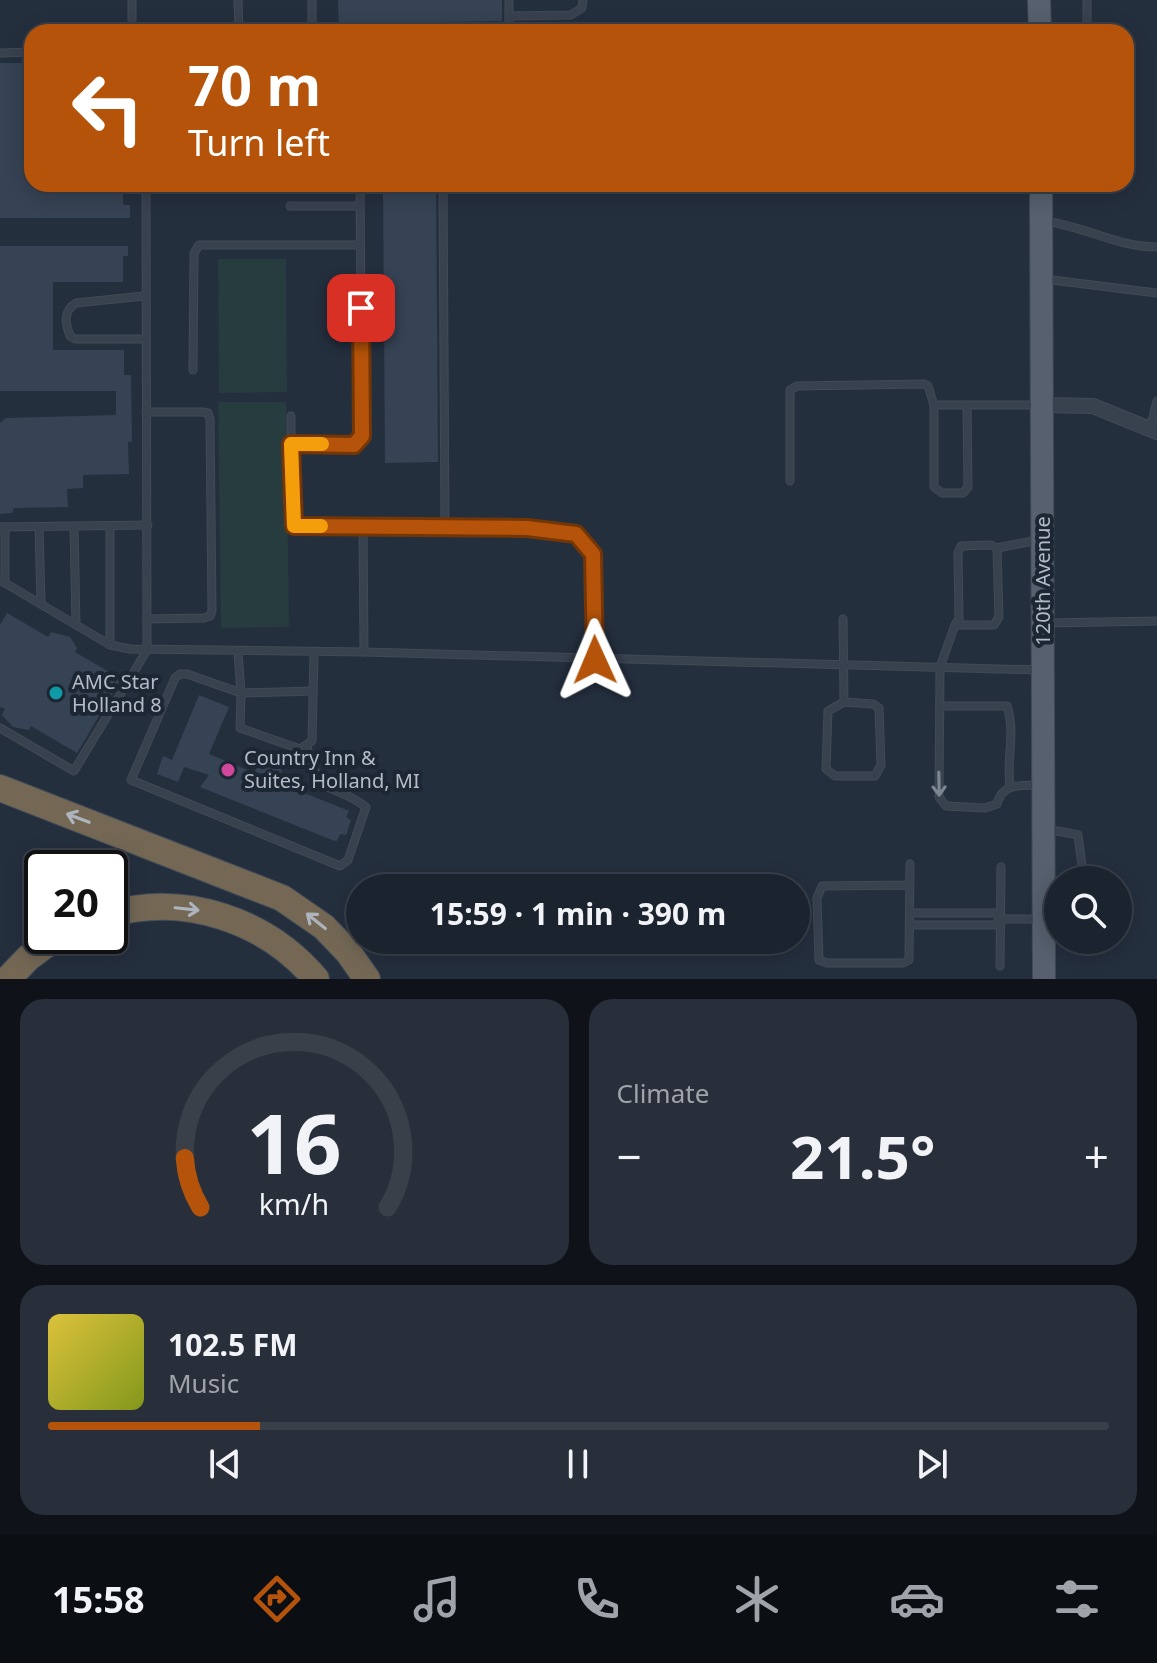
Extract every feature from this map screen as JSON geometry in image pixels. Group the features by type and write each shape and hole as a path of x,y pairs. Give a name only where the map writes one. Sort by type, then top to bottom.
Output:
{"highway":[{"path":"0,788 282,898 324,927 348,952 367,979"},
{"path":"128,911 160,907 201,910 221,916 262,932 294,956 316,979"},
{"path":"8,979 33,954"}],"main road":[{"path":"1039,0 1040,24"},
{"name":"120th Avenue","path":"1041,192 1043,785 1046,866"},
{"name":"120th Avenue","path":"1044,979 1046,954"}],"street":[{"path":"1043,405 1093,406 1154,430"}],"lane":[{"path":"132,0 132,24"},
{"path":"238,0 239,24"},
{"path":"312,0 312,24"},
{"path":"509,0 509,24"},
{"path":"509,16 571,15 582,8 583,0"},
{"path":"1087,0 1087,24"},
{"path":"0,53 24,52"},
{"path":"0,728 74,771 147,650 146,192"},
{"path":"291,444 354,445 362,436 360,192"},
{"path":"443,192 445,527"},
{"path":"290,206 360,206"},
{"path":"1041,220 1071,224 1133,247 1157,247"},
{"path":"193,370 194,253 199,245 360,245"},
{"path":"1042,278 1157,293"},
{"path":"144,296 76,303 70,307 66,318 70,336 75,339 144,339"},
{"path":"790,481 790,390 797,386 928,386 934,405 934,487 942,493 963,493 968,487 967,405"},
{"path":"1154,430 1157,401"},
{"path":"934,405 1043,405"},
{"path":"146,412 203,412 208,413 210,419 212,611 210,616 204,618 147,619"},
{"path":"291,416 294,526 527,528 576,534 593,554 595,660"},
{"path":"148,525 2,527 2,581 110,645 147,650 314,654 364,652 1043,670"},
{"path":"74,526 76,625"},
{"path":"110,526 110,645"},
{"path":"363,526 364,652"},
{"path":"39,527 41,604"},
{"path":"1043,539 997,548 991,545 961,546 958,553 959,619 940,667 939,797 946,806 985,808 997,804 1000,793 1010,786 1043,785"},
{"path":"955,625 994,625 999,617 997,548"},
{"path":"843,619 844,702"},
{"path":"1043,623 1157,621"},
{"path":"238,652 240,728 300,749 312,741 314,654"},
{"path":"307,747 314,775 330,790 366,807 348,860 340,866 131,780 175,678 180,674 241,693 313,691"},
{"path":"844,702 873,704 879,708 881,765 875,776 835,776 826,769 828,711 844,702"},
{"path":"940,706 1007,706 1011,718 1010,786"},
{"path":"1044,833 1058,831 1078,835 1082,866"},
{"path":"910,864 910,885 910,913 910,925 909,960 903,963 827,963 819,960 817,898 822,886 910,885"},
{"path":"1000,966 1001,867"},
{"path":"910,925 994,925 1001,919 1044,912"},
{"path":"910,913 996,913 1001,919"},
{"path":"957,913 957,925"}],"green space":[{"path":"218,259 286,259 287,392 219,393"},
{"path":"218,402 286,402 289,627 221,628"}],"building":[{"path":"338,0 502,0 502,21 339,24"},
{"path":"0,63 24,63 24,192 123,192 123,205 130,205 130,218 0,218"},
{"path":"383,192 436,192 438,462 385,463"},
{"path":"0,246 128,246 128,256 123,256 123,282 53,282 53,350 124,350 124,375 131,375 129,474 83,475 83,488 67,489 68,507 14,508 12,513 0,514 0,423 6,418 116,415 116,391 0,391"},
{"name":"AMC Star Holland 8","path":"7,613 48,637 51,632 70,637 77,648 75,652 121,679 77,753 31,726 29,730 13,727 2,715 5,709 0,707 0,625"},
{"name":"Country Inn & Suites, Holland, MI","path":"199,695 229,707 209,754 254,773 266,752 281,757 282,784 349,811 346,817 351,820 346,835 340,834 337,841 332,840 200,787 209,775 184,767 178,782 157,774 163,756 172,760"}],"slow traffic":[{"path":"321,526 294,526 291,444 322,444"}],"place":[{"name":"AMC Star Holland 8","path":"56,693"},
{"name":"Country Inn & Suites, Holland, MI","path":"228,770"}],"route":[{"path":"361,308 362,436 354,445 291,444 294,526 527,528 576,534 593,554 595,660"}]}
